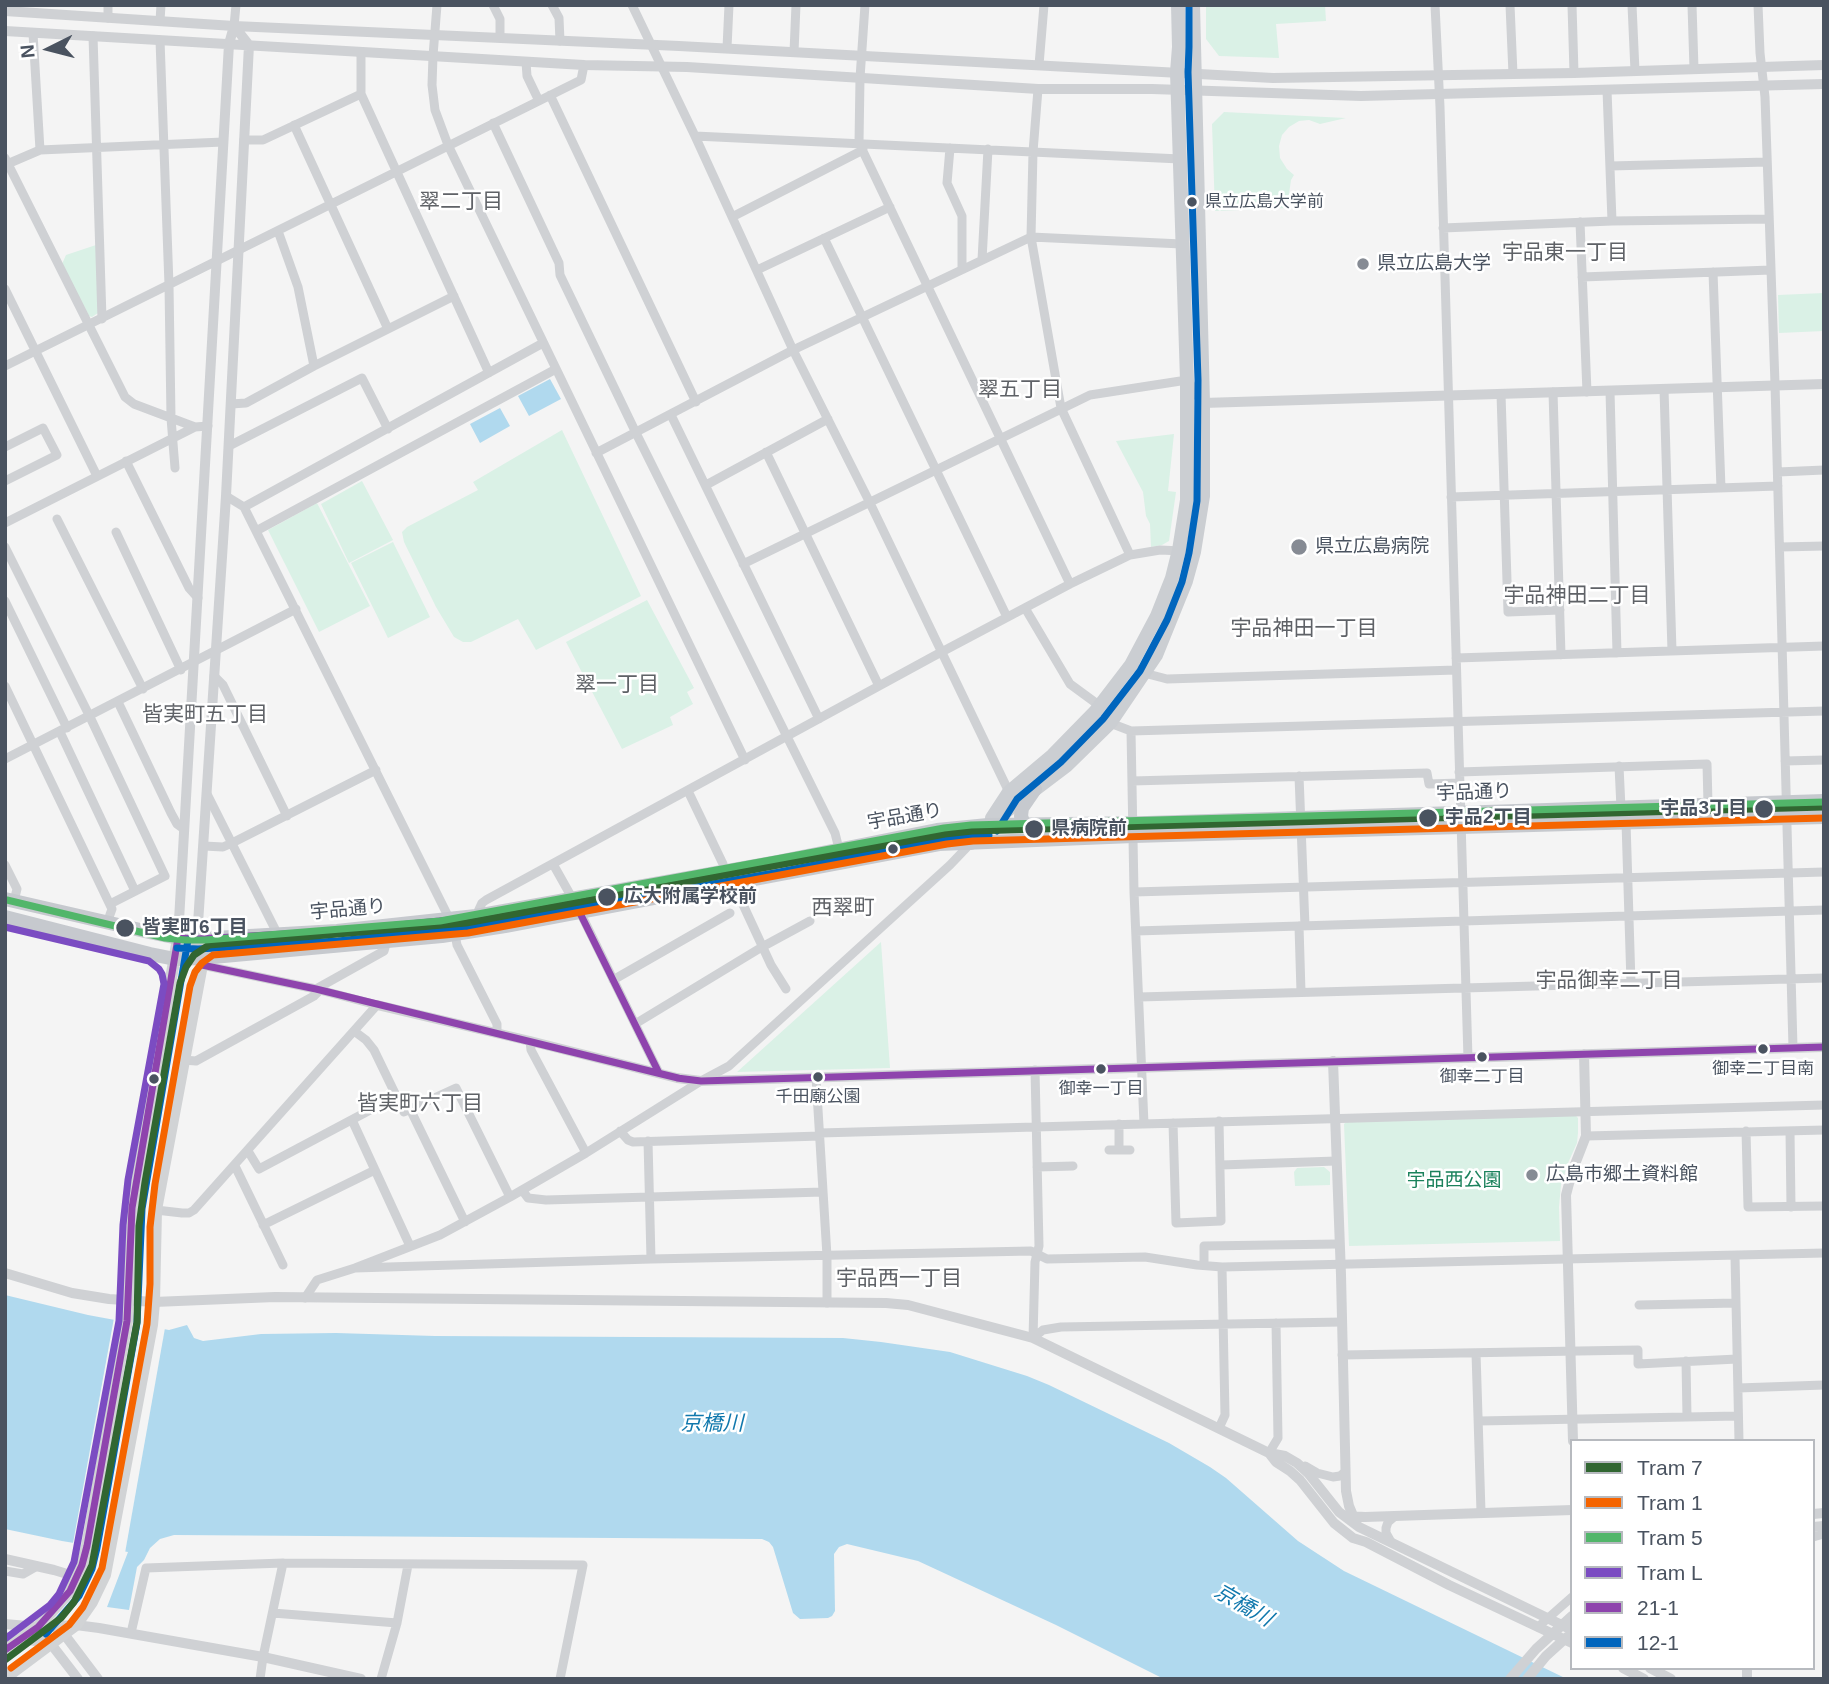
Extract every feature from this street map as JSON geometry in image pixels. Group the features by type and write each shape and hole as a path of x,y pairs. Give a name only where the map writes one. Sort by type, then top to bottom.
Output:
{"highway":[{"path":"1024,825 1022,808 1035,789"},
{"name":"宇品通り","path":"1624,815 1708,804 1824,801"},
{"name":"宇品通り","path":"5,918 150,954 202,961 387,940 452,927 476,916 573,899 971,842 1133,830 1624,815 1824,817"},
{"name":"宇品通り","path":"9,900 178,938 197,939 505,926 580,912 839,849 937,830 1024,825 1133,830"}],"main road":[{"path":"1178,5 1177,72 1187,380 1186,551"},
{"path":"971,842 988,825 1066,766 1110,723 1138,669 1172,578 1186,551 1203,496 1193,5"},
{"path":"988,825 1009,792 1053,755 1138,669"},
{"path":"5,1650 38,1627 70,1591 87,1546 127,1321 132,1208 178,938"},
{"path":"5,1678 76,1625 99,1591 105,1575 152,1325 156,1210 202,961 197,939"}],"street":[{"path":"108,5 108,18"},
{"path":"160,21 161,5"},
{"path":"178,938 229,44 236,5"},
{"path":"437,5 432,85 435,110 448,145 745,760"},
{"path":"493,5 500,19 500,38"},
{"path":"552,5 559,18 560,41"},
{"path":"632,5 793,350 1009,792"},
{"path":"727,48 729,5"},
{"path":"794,52 796,5"},
{"path":"866,5 860,78 861,147 1070,584"},
{"path":"1040,65 1044,5"},
{"path":"1435,5 1468,1058"},
{"path":"1510,5 1513,74"},
{"path":"1572,5 1574,73"},
{"path":"1632,5 1635,71"},
{"path":"1692,5 1694,69"},
{"path":"1758,5 1764,86 1778,471 1793,1047"},
{"path":"5,11 234,26 727,48 1273,78 1574,73 1824,65"},
{"path":"197,939 229,446 249,45 234,26"},
{"path":"5,31 1038,89 1152,89 1361,96 1824,84"},
{"path":"33,33 40,150"},
{"path":"93,36 102,319"},
{"path":"160,40 171,418 175,468"},
{"path":"361,52 361,94 489,373"},
{"path":"526,62 527,76 539,101"},
{"path":"5,366 581,80 584,65"},
{"path":"1038,89 1031,237 1061,408 1130,555"},
{"path":"1607,90 1612,221"},
{"path":"244,140 264,140 361,94"},
{"path":"550,95 696,402"},
{"path":"493,123 559,263 560,275 835,833 839,849"},
{"path":"294,125 388,329"},
{"path":"695,136 861,147 988,149 1180,159"},
{"path":"195,427 134,404 125,397 6,162 40,150 223,142"},
{"path":"732,216 861,147"},
{"path":"950,148 947,183 962,216 962,269"},
{"path":"982,260 988,149"},
{"path":"1610,166 1767,162"},
{"path":"757,270 890,207"},
{"path":"1443,228 1612,221 1769,219"},
{"path":"1580,222 1587,392"},
{"path":"278,231 298,287 314,366"},
{"path":"596,453 793,350 1031,237 1182,244"},
{"path":"824,238 1007,617"},
{"path":"1582,277 1771,270"},
{"path":"1713,272 1721,488"},
{"path":"5,289 97,475"},
{"path":"231,404 246,403 454,296"},
{"path":"244,508 543,343"},
{"path":"256,531 556,369"},
{"path":"229,446 362,378 388,429"},
{"path":"743,564 1090,395 1187,380 1203,403 1824,384"},
{"path":"1664,389 1672,651"},
{"path":"1610,391 1617,653"},
{"path":"1553,392 1562,655"},
{"path":"1501,394 1508,612 1560,610"},
{"path":"671,415 819,719"},
{"path":"706,485 828,419"},
{"path":"5,523 195,427 208,426"},
{"path":"5,447 43,428 57,455 5,481"},
{"path":"766,452 879,686"},
{"path":"126,461 189,588 198,598"},
{"path":"1778,471 1824,470"},
{"path":"1451,498 1778,486"},
{"path":"226,496 244,508 296,609 452,927 457,945 497,1024 497,1033"},
{"path":"57,519 143,689"},
{"path":"116,532 181,670"},
{"path":"1780,547 1824,545"},
{"path":"5,547 165,876 110,904"},
{"path":"476,916 482,903 940,652 1070,584 1130,555 1160,550 1186,551"},
{"path":"5,601 135,891"},
{"path":"1025,608 1070,684 1100,706"},
{"path":"5,760 296,609"},
{"path":"1456,658 1824,646"},
{"path":"1138,669 1167,679 1457,670"},
{"path":"214,676 223,685 287,816"},
{"path":"5,686 110,904 112,909 107,923"},
{"path":"118,702 171,813 184,830"},
{"path":"1110,723 1131,731 1824,711"},
{"path":"1131,731 1134,891 1144,1124"},
{"path":"1786,761 1824,760"},
{"path":"1459,772 1707,764 1708,804"},
{"path":"1619,766 1628,878 1632,983"},
{"path":"204,846 223,847 376,770"},
{"path":"1132,781 1427,773 1429,783 1460,783"},
{"path":"1299,776 1303,887 1301,992"},
{"path":"688,791 762,947 786,989"},
{"path":"207,794 278,935"},
{"path":"305,1298 317,1280 440,1235 465,1222 586,1153 729,1066 950,865 971,842"},
{"path":"553,864 580,912 659,1073"},
{"path":"5,865 17,889 9,900"},
{"path":"1134,891 1824,872"},
{"path":"1136,931 1824,910"},
{"path":"613,980 730,914"},
{"path":"635,1024 810,921"},
{"path":"183,1060 196,1061 314,996 318,990 384,951 387,940"},
{"path":"202,961 677,1078 701,1081 1824,1047"},
{"path":"1139,996 1824,978"},
{"path":"156,1210 189,1213 194,1210 377,1005"},
{"path":"354,1031 374,1050 404,1112 456,1088 510,1197"},
{"path":"530,1041 531,1050 586,1153"},
{"path":"1573,1439 1567,1189 1586,1136 1584,1054"},
{"path":"1333,1061 1346,1491 1345,1499 1340,1504 1343,1514"},
{"path":"1033,1338 1035,1262 1039,1246 1035,1070"},
{"path":"816,1077 827,1256 827,1303"},
{"path":"620,1131 628,1140 648,1142 1036,1126 1824,1105"},
{"path":"248,1151 259,1169 372,1109"},
{"path":"410,1109 465,1222"},
{"path":"352,1120 410,1246"},
{"path":"1172,1123 1176,1223 1221,1222 1219,1121"},
{"path":"1119,1124 1114,1150 1130,1150"},
{"path":"1586,1136 1824,1130"},
{"path":"1790,1131 1791,1207"},
{"path":"1746,1132 1748,1207 1824,1206"},
{"path":"648,1142 651,1259"},
{"path":"1221,1165 1336,1161"},
{"path":"235,1166 283,1265"},
{"path":"1037,1167 1073,1166"},
{"path":"263,1225 375,1170"},
{"path":"522,1190 528,1198 546,1200 823,1192"},
{"path":"1204,1265 1204,1246 1338,1244"},
{"path":"355,1268 1031,1251 1047,1259 1145,1256 1222,1267 1824,1253"},
{"path":"1735,1256 1739,1439"},
{"path":"1219,1428 1225,1415 1222,1267"},
{"path":"5,1273 72,1293 109,1300 154,1302 275,1297 897,1303 1033,1338 1269,1453 1296,1460 1323,1475 1337,1477 1345,1472"},
{"path":"1639,1305 1736,1303"},
{"path":"1033,1338 1043,1330 1061,1327 1342,1322"},
{"path":"1269,1453 1278,1438 1276,1323"},
{"path":"1342,1355 1638,1350 1638,1364 1737,1359"},
{"path":"1476,1353 1481,1512"},
{"path":"1686,1361 1687,1417"},
{"path":"1738,1388 1824,1385"},
{"path":"1479,1421 1738,1416"},
{"path":"1269,1453 1276,1462 1300,1480 1334,1523 1353,1538 1570,1642"},
{"path":"1285,1456 1297,1463 1368,1538 1412,1560 1449,1585"},
{"path":"1343,1514 1346,1491"},
{"path":"1316,1499 1397,1546 1570,1631"},
{"path":"1343,1514 1374,1516 1570,1510"},
{"path":"1396,1515 1388,1522 1386,1533 1397,1546"},
{"path":"5,1559 77,1577"},
{"path":"131,1633 146,1568 283,1563 583,1565 560,1679"},
{"path":"260,1679 283,1563"},
{"path":"381,1679 397,1623 408,1565"},
{"path":"5,1570 23,1574 37,1566"},
{"path":"1538,1627 1570,1599"},
{"path":"274,1613 397,1623"},
{"path":"1510,1679 1536,1649 1570,1618"},
{"path":"5,1623 38,1627 64,1634 98,1679"},
{"path":"38,1627 76,1625 131,1633 263,1657 361,1679"},
{"path":"38,1627 78,1679"},
{"path":"1527,1679 1546,1656 1570,1634"},
{"path":"5,1637 51,1643"},
{"path":"1627,1670 1644,1679"},
{"path":"1654,1670 1671,1679"}],"green space":[{"path":"1206,5 1325,5 1326,21 1276,24 1279,58 1219,56 1206,39"},
{"path":"1224,112 1346,118 1320,124 1309,120 1299,121 1282,135 1280,158 1294,175 1287,208 1215,211 1212,124"},
{"path":"96,245 98,313 92,317 89,316 62,264 66,255"},
{"path":"1824,293 1824,331 1779,333 1778,295"},
{"path":"562,430 641,596 536,650 518,619 471,642 463,642 454,637 436,607 404,542 402,532 478,490 473,482"},
{"path":"1174,434 1168,491 1176,492 1169,541 1151,547 1150,524 1146,516 1143,492 1116,441"},
{"path":"362,481 393,540 349,563 321,504"},
{"path":"317,503 370,606 319,632 268,530"},
{"path":"393,542 430,617 388,638 351,563"},
{"path":"647,600 694,688 687,692 693,704 670,717 673,725 622,749 566,642"},
{"name":"千田廟公園","path":"881,942 890,1068 737,1072"},
{"name":"宇品西公園","path":"1574,1114 1578,1118 1577,1143 1561,1185 1560,1241 1349,1246 1344,1124 1347,1121"},
{"path":"1324,1167 1330,1172 1330,1185 1295,1186 1294,1172 1297,1168"}],"water":[{"path":"550,379 561,399 529,416 518,396"},
{"path":"500,408 510,426 480,443 470,424"},
{"name":"京橋川","path":"5,1295 88,1315 169,1330 187,1325 194,1338 203,1341 261,1334 336,1333 843,1338 950,1352 1049,1385 1169,1443 1226,1478 1298,1541 1344,1571 1567,1679 1164,1679 918,1561 847,1544 839,1547 834,1554 835,1611 832,1616 800,1619 793,1613 773,1547 762,1539 174,1535 160,1539 137,1567 129,1610 107,1607 128,1552 5,1529"}],"pier":[{"path":"114,1318 165,1328 125,1553 73,1543"}],"tram line":[{"name":"5","path":"7,900 165,938 205,940 440,921 971,825 1824,802"},
{"name":"7","path":"5,1660 61,1618 74,1602 92,1565 137,1322 139,1226 180,983 194,955 209,945 466,923 972,831 1824,807"},
{"name":"1","path":"11,1668 69,1625 83,1607 102,1568 147,1324 150,1227 155,1184 190,986 195,972 213,955 468,933 973,841 1824,818"},
{"name":"L","path":"5,927 149,961 159,969 164,984 128,1180 123,1225 119,1321 74,1562 59,1594 50,1605 5,1639"}],"transit line":[{"name":"12-1","path":"997,831 1017,799 1061,762 1103,719 1140,671 1167,620 1182,582 1189,553 1197,501 1198,380 1188,72 1189,5"},
{"name":"12-1","path":"177,948 338,941 477,926 780,872 939,840 989,835"},
{"name":"21-1","path":"5,1650 38,1627 70,1591 87,1546 127,1321 132,1208 178,938 337,931 450,920 573,899 659,1073 701,1081 1824,1047"},
{"name":"12-1","path":"46,1634 79,1596 92,1569 97,1548 137,1323 142,1209 188,940"},
{"name":"21-1","path":"202,965 316,989 678,1078"}],"place":[{"name":"県立広島大学前","path":"1192,202"},
{"name":"県立広島大学","path":"1363,264"},
{"name":"県立広島病院","path":"1299,547"},
{"name":"宇品3丁目","path":"1764,809"},
{"name":"宇品2丁目","path":"1428,818"},
{"name":"県病院前","path":"1034,829"},
{"name":"広大附属学校前","path":"607,897"},
{"name":"皆実町6丁目","path":"125,928"},
{"name":"御幸二丁目南","path":"1763,1049"},
{"name":"御幸二丁目","path":"1482,1057"},
{"name":"御幸一丁目","path":"1101,1069"},
{"name":"千田廟公園","path":"818,1077"},
{"name":"広島市郷土資料館","path":"1532,1175"}],"district":[{"name":"翠二丁目","path":"461,202"},
{"name":"宇品東一丁目","path":"1565,253"},
{"name":"翠五丁目","path":"1020,390"},
{"name":"宇品神田二丁目","path":"1577,596"},
{"name":"宇品神田一丁目","path":"1304,629"},
{"name":"翠一丁目","path":"617,685"},
{"name":"皆実町五丁目","path":"205,715"},
{"name":"西翠町","path":"843,908"},
{"name":"宇品御幸二丁目","path":"1609,981"},
{"name":"皆実町六丁目","path":"420,1104"},
{"name":"宇品西一丁目","path":"899,1279"}]}
